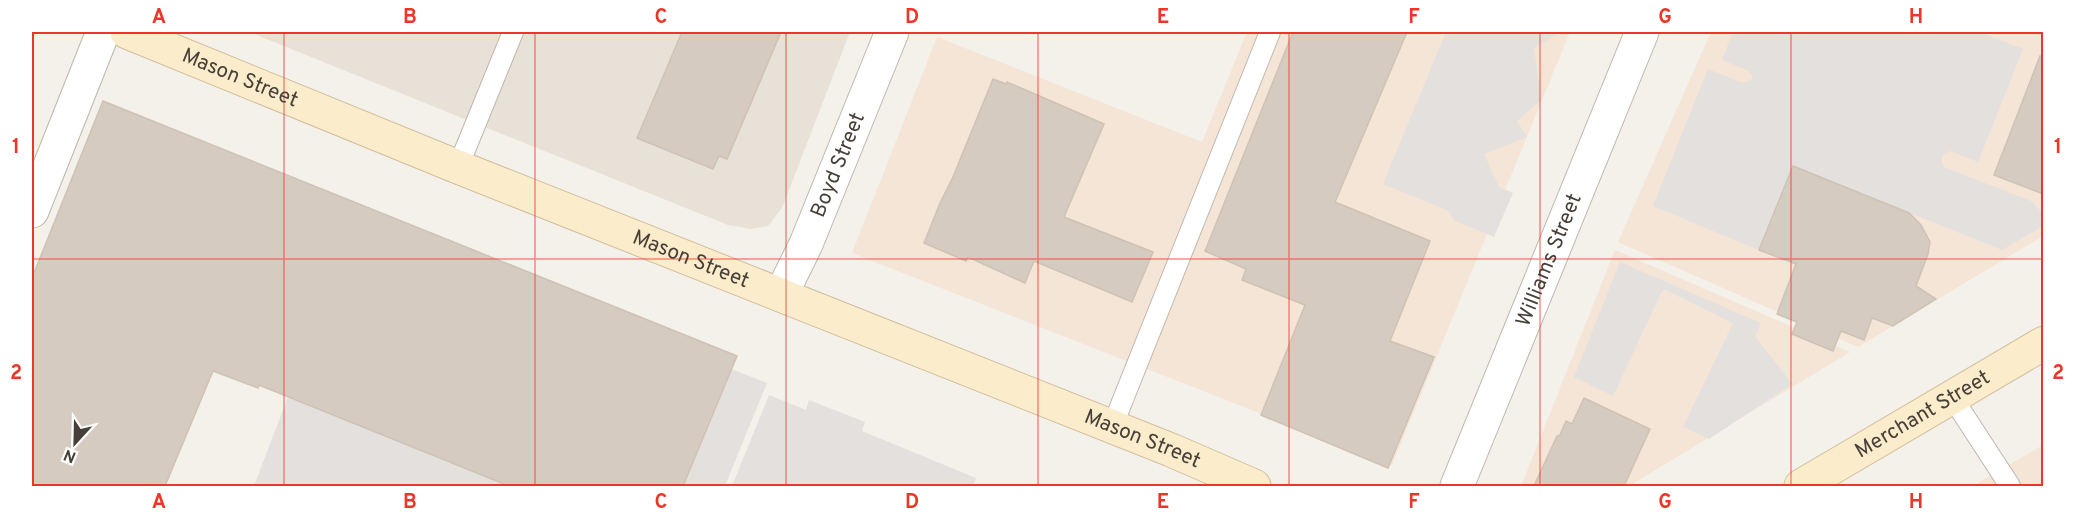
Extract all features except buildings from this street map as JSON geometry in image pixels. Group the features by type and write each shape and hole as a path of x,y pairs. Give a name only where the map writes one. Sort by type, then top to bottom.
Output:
{"main road":[{"name":"Mason Street","path":"124,32 1171,450 1254,486"},
{"name":"Merchant Street","path":"1801,486 2043,343"}],"street":[{"path":"32,211 124,32"},
{"name":"Boyd Street","path":"781,295 806,244 892,32"},
{"name":"Williams Street","path":"1457,486 1642,32"}],"lane":[{"path":"458,167 513,32"},
{"path":"1112,427 1270,32"},
{"path":"1952,397 2010,486"}],"shaded area":[{"path":"249,32 850,32 782,208 768,226 751,229 728,225"},
{"path":"1247,32 1570,32 1392,465 852,253 937,37 1202,142"},
{"path":"1446,32 1561,32 1534,48 1541,100 1517,121 1527,137 1484,154 1499,187 1513,193 1494,237 1454,220 1447,210 1383,184"},
{"path":"1711,32 2043,32 2043,236 1858,347 1618,242"},
{"path":"1733,32 1988,32 1987,35 2023,49 1978,162 1950,151 1943,154 1941,160 1944,167 2031,201 2043,213 2043,226 2002,250 1793,166 1759,250 1653,206 1708,69 1743,83 1753,77 1749,71 1722,60"},
{"path":"1615,250 1850,352 1629,486 1521,486"},
{"path":"1620,262 1761,323 1755,336 1792,384 1709,439 1683,427 1733,323 1663,289 1613,396 1574,377"},
{"path":"731,369 767,383 725,486 683,486"},
{"path":"769,395 806,410 809,400 865,422 862,431 976,478 973,486 732,486"},
{"path":"288,397 509,486 254,486"},
{"path":"2043,445 2043,486 1973,486"}]}
